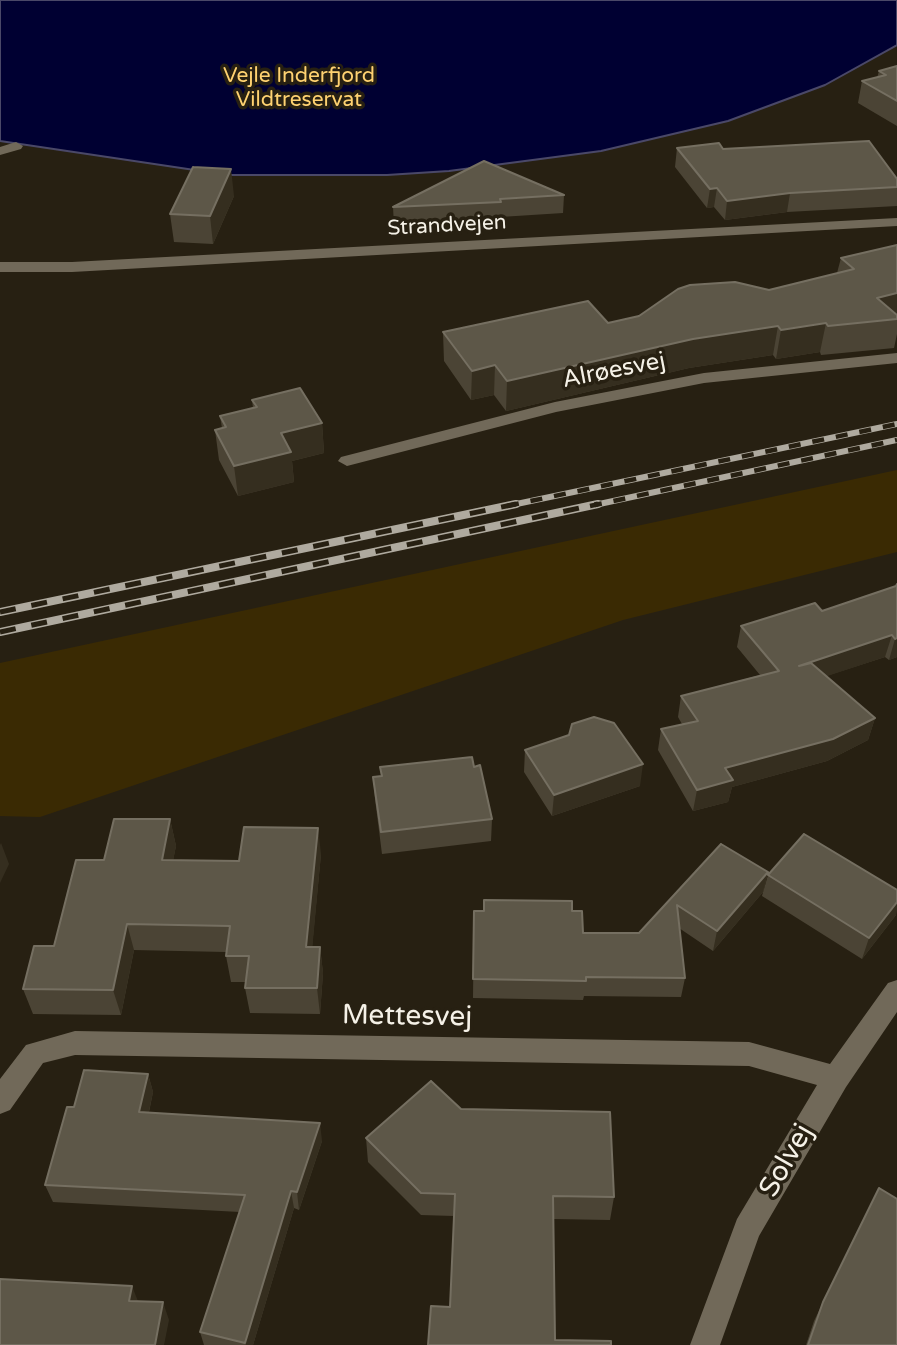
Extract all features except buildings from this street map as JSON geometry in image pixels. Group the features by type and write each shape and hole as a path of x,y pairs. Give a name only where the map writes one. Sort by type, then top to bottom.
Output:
{"street":[{"path":"0,151 16,146"},
{"name":"Strandvejen","path":"0,267 72,267 897,222"},
{"name":"Alrøesvej","path":"347,461 555,407 704,378 897,358"},
{"name":"Solvej","path":"705,1345 747,1228 835,1078 897,991"},
{"name":"Mettesvej","path":"0,1101 35,1052 75,1043 749,1054 835,1078"}],"shaded area":[{"name":"Vejle Inderfjord Vildtreservat","path":"0,0 897,0 897,45 825,85 728,121 601,151 449,171 387,175 228,175 0,141"},
{"path":"897,470 897,552 623,620 40,817 0,816 0,663"}],"railway":[{"path":"507,506 897,424"},
{"path":"590,506 897,440"},
{"path":"0,612 516,504"},
{"path":"0,632 598,504"}]}
